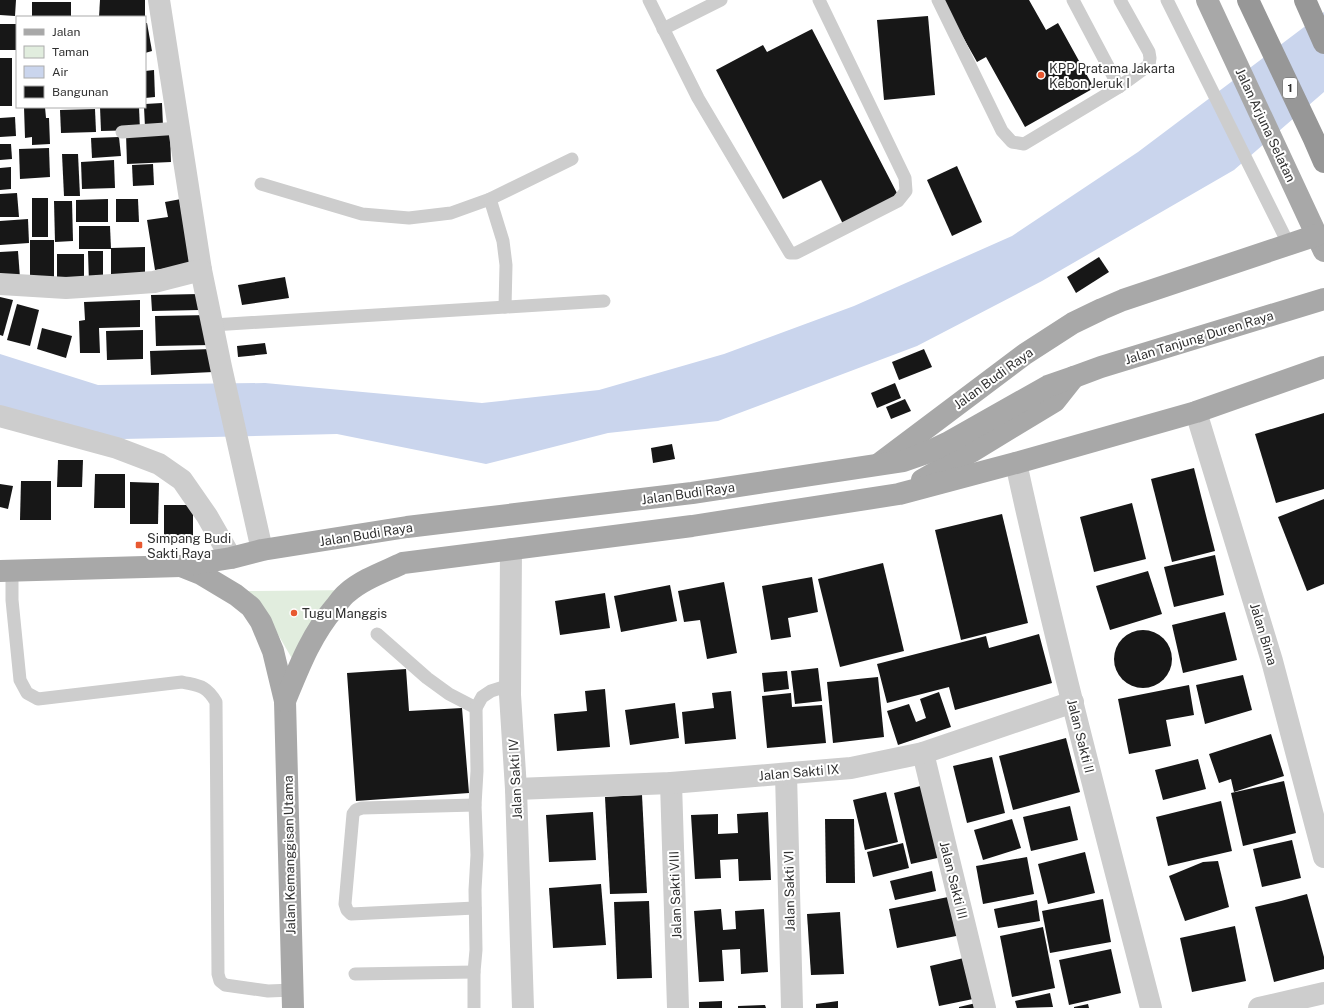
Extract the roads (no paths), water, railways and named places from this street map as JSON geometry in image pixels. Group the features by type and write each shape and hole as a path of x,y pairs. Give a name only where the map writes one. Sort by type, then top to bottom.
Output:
{"highway":[{"name":"1","path":"1248,0 1324,162"},
{"path":"1305,0 1324,43"}],"main road":[{"name":"Jalan Arjuna Selatan","path":"1208,0 1321,243"},
{"name":"Jalan Budi Raya","path":"6,571 181,566 231,558 262,550 407,527 692,493 878,465 1019,358 1072,323 1102,308 1123,300 1289,245 1321,243"},
{"name":"Jalan Tanjung Duren Raya","path":"878,465 903,461 926,453 960,436 1048,386 1074,378 1101,367 1324,299"},
{"path":"511,549 700,524 899,494 1016,463 1196,412 1324,367"},
{"name":"Jalan Tanjung Duren Raya","path":"899,494 1055,401 1074,378"},
{"name":"Jalan Kemanggisan Utama","path":"285,701 302,659 315,634 347,593 370,578 403,563 511,549"},
{"name":"Jalan Kemanggisan Utama","path":"181,566 201,574 236,595 251,607 261,622 273,651 285,701 293,999"}],"street":[{"path":"158,0 180,128 201,270 262,550"},
{"path":"0,284 66,288 112,285 154,282 201,270"},
{"name":"Jalan Bima","path":"1196,412 1272,661 1324,857"},
{"path":"0,416 117,448 159,464 182,480 207,516 231,558"},
{"name":"Jalan Sakti II","path":"1016,463 1030,529 1151,1008"},
{"name":"Jalan Sakti IV","path":"511,549 510,685 516,788 523,1008"},
{"name":"Jalan Sakti IX","path":"516,788 672,783 851,768 922,753 1073,702"},
{"name":"Jalan Sakti III","path":"922,753 985,1008"},
{"name":"Jalan Sakti VI","path":"786,774 792,1008"},
{"name":"Jalan Sakti VIII","path":"672,783 678,1008"},
{"path":"1259,1008 1324,992"}],"lane":[{"path":"649,0 698,98 790,253 796,253 898,201 906,191 905,178 820,0"},
{"path":"663,29 722,0"},
{"path":"938,0 1002,131 1012,142 1024,144 1119,87 1149,65 1149,52 1120,0"},
{"path":"1073,0 1119,87"},
{"path":"1167,0 1252,174 1289,245"},
{"path":"122,132 180,128"},
{"path":"261,184 362,214 409,218 451,213 490,199 572,159"},
{"path":"490,199 502,240 506,265 505,307"},
{"path":"213,325 604,301"},
{"path":"6,571 12,600 20,680 28,693 38,699 182,682 200,686 210,692 216,702 218,974 220,981 225,985 268,991 293,999"},
{"path":"377,634 427,678 450,694 476,708"},
{"path":"474,1008 477,855 475,804 477,771 476,708 482,697 491,691 510,685"},
{"path":"475,804 362,808 356,810 353,814 345,904 347,910 351,914 475,908"},
{"path":"355,974 474,972"}],"water":[{"path":"1324,12 1324,92 1234,170 1042,281 917,346 718,421 608,433 486,464 337,434 123,439 0,408 0,354 98,385 265,383 482,403 599,390 724,354 854,306 1012,236 1138,152"}],"place":[{"name":"KPP Pratama Jakarta Kebon Jeruk I","path":"1041,75"},
{"name":"Simpang Budi Sakti Raya","path":"139,545"},
{"name":"Tugu Manggis","path":"294,613"}]}
